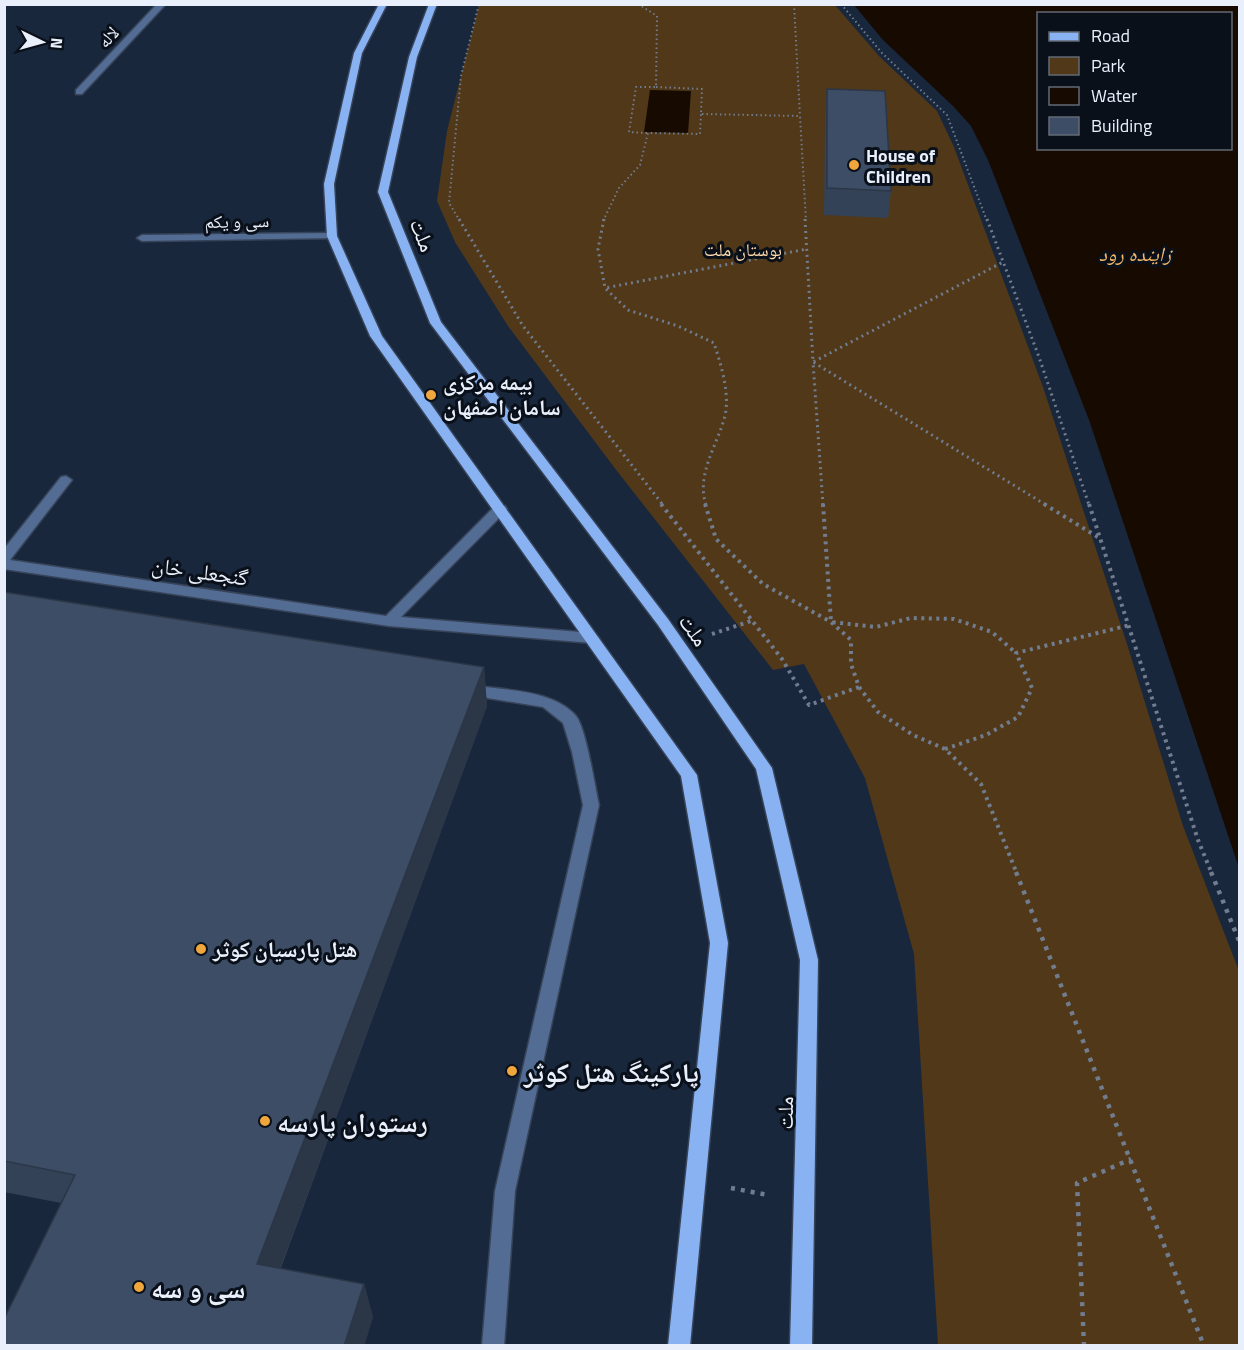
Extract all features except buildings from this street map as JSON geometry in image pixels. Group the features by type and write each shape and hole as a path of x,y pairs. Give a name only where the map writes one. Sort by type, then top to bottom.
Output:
{"main road":[{"path":"383,4 358,53 329,184 332,236 376,336 689,775 719,943 679,1346"},
{"name":"ملت","path":"432,4 413,57 383,192 436,323 680,646 764,768 809,960 801,1346"}],"street":[{"name":"لاله","path":"79,92 162,4"},
{"name":"سی و یکم","path":"142,238 332,236"},
{"path":"4,558 66,480"},
{"path":"389,621 500,509"},
{"name":"گنجعلی خان","path":"4,564 389,621 592,638"},
{"path":"454,688 547,702 570,720 580,752 591,805 505,1191 493,1346"}],"path":[{"path":"479,4 461,76 449,203 523,326 782,659 809,705 859,687"},
{"path":"638,4 657,15 656,87"},
{"path":"794,4 813,362 831,622"},
{"path":"841,4 882,53 947,115 1039,357 1130,625 1198,840 1239,943"},
{"path":"636,87 702,89 701,114 700,134 629,132 636,87"},
{"path":"701,114 800,116"},
{"path":"648,134 640,165 619,188 604,218 598,249 605,288 628,310 678,326 714,343 724,377 725,415 710,452 702,494 716,539 763,584 831,622 851,640 851,664 859,687 878,712 913,735 945,749 981,784 1204,1346"},
{"path":"605,288 807,249"},
{"path":"813,362 1003,262"},
{"path":"813,362 1101,539"},
{"path":"831,622 876,627 912,618 954,619 992,632 1016,653 1032,688 1018,717 986,735 945,749"},
{"path":"680,646 751,621"},
{"path":"1016,653 1130,625"},
{"path":"1084,1346 1077,1183 1131,1158"},
{"path":"695,1182 804,1201"}],"green space":[{"name":"بوستان ملت","path":"479,5 835,5 879,56 937,111 954,147 1043,387 1127,644 1183,826 1239,971 1239,1345 938,1345 914,954 865,778 804,664 773,670 617,471 508,326 455,242 437,201 447,131"}],"water":[{"name":"زاینده رود","path":"854,5 1239,5 1239,868 1089,420 988,160 971,126 883,40"},
{"path":"650,90 691,91 688,133 644,132"}],"place":[{"name":"House of Children","path":"854,165"},
{"name":"بیمه مرکزی سامان اصفهان","path":"431,395"},
{"name":"هتل پارسیان کوثر","path":"201,949"},
{"name":"پارکینگ هتل کوثر","path":"512,1071"},
{"name":"رستوران پارسه","path":"265,1121"},
{"name":"سی و سه","path":"139,1287"}]}
